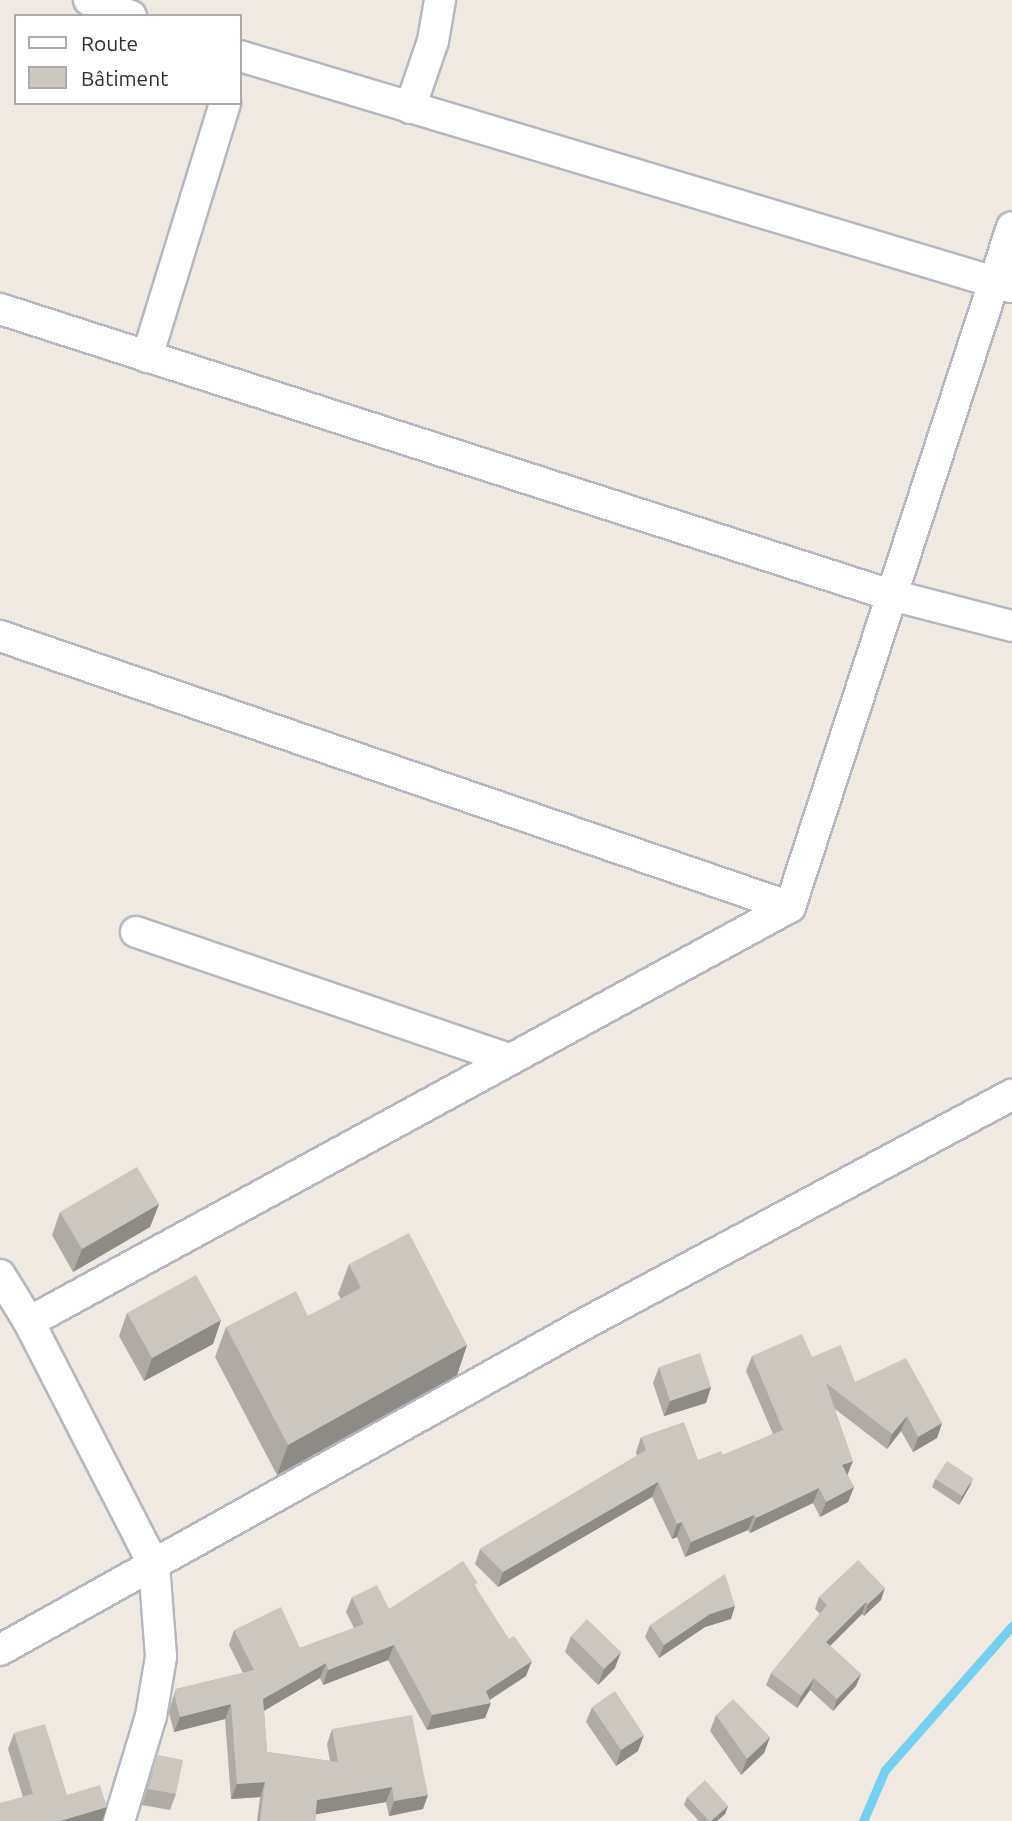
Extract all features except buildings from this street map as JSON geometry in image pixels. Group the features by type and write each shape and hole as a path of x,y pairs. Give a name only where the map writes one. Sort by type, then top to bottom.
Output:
{"street":[{"path":"89,0 126,14"},
{"path":"411,108 433,41 440,0"},
{"path":"242,57 1003,285"},
{"path":"147,357 224,105"},
{"path":"29,1322 790,907 891,595 1003,285 1012,227"},
{"path":"0,309 891,595 1012,626"},
{"path":"0,636 790,907"},
{"path":"136,932 510,1059"},
{"path":"0,1650 586,1323 1012,1095"},
{"path":"0,1275 29,1322 154,1565 161,1657 151,1716 119,1821"}],"waterway":[{"path":"863,1821 885,1770 1012,1626"}]}
